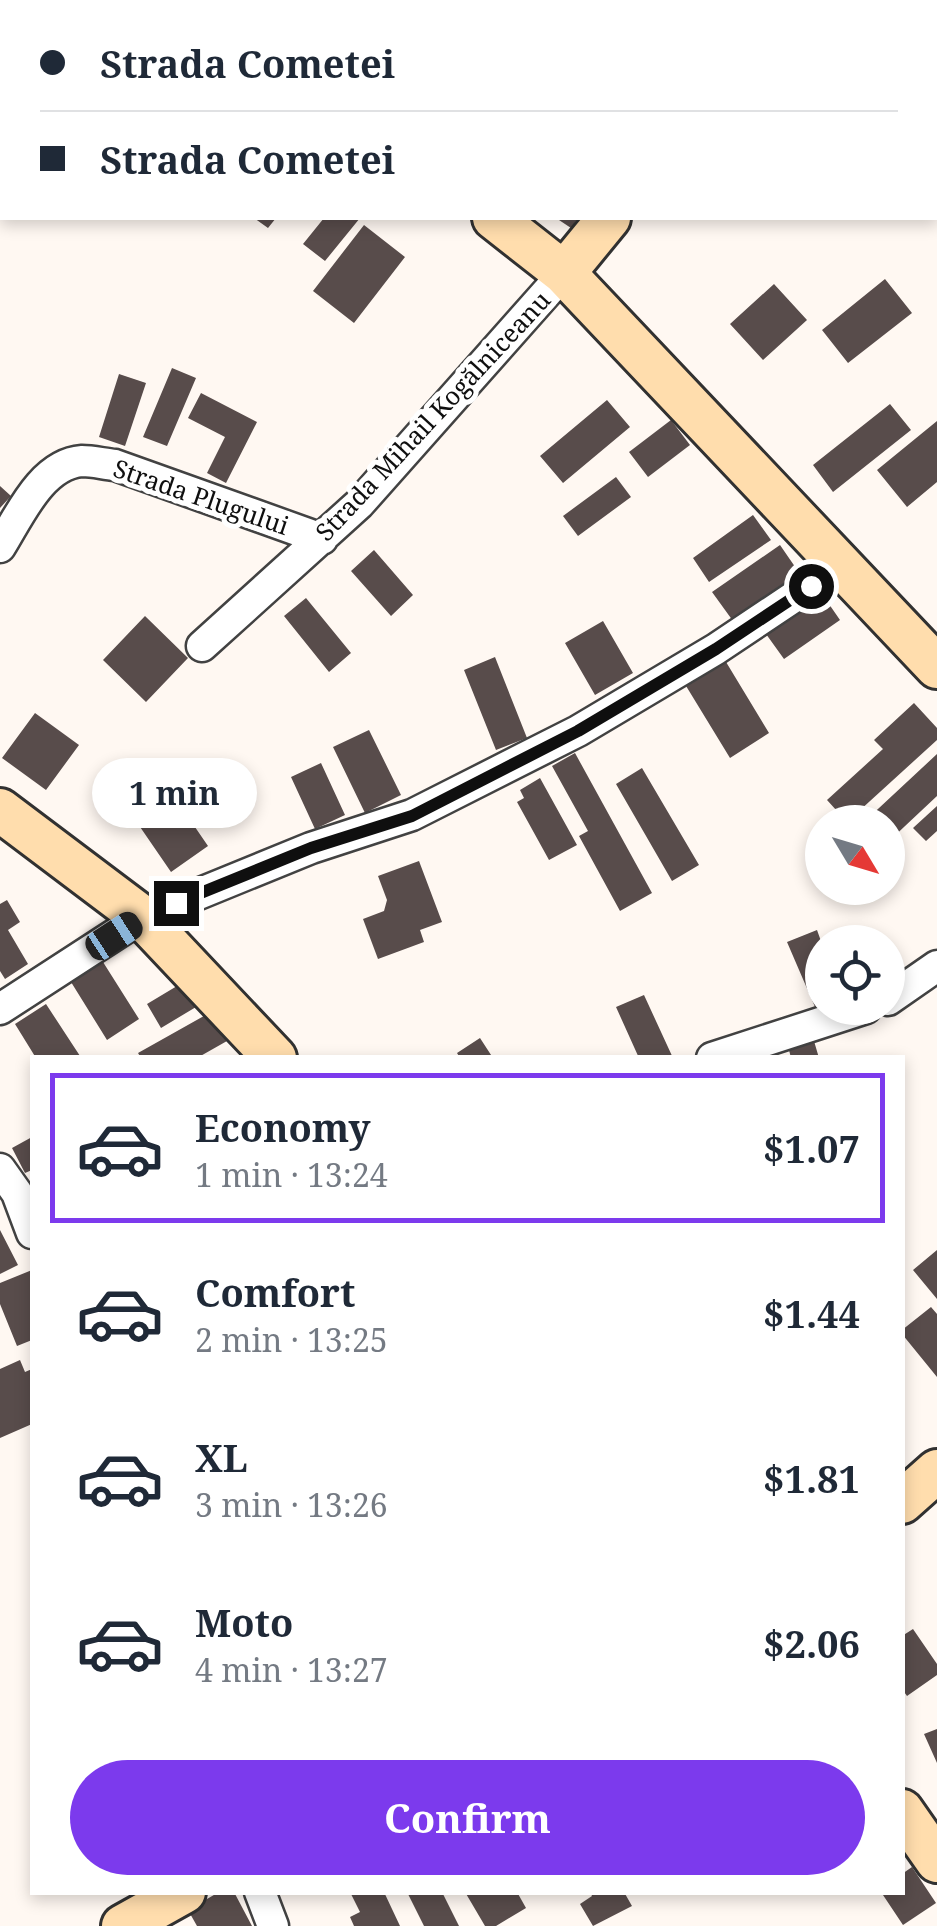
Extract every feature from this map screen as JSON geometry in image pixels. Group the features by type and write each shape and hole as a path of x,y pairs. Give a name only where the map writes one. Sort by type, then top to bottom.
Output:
{"street":[{"path":"497,220 564,273 937,666"},
{"name":"Strada Mihail Kogălniceanu","path":"202,646 358,504 607,220"},
{"name":"Strada Plugului","path":"0,547 42,483 61,466 84,461 115,465 322,539"},
{"path":"0,1009 142,917 311,848 412,816 578,731 716,649 842,564"},
{"path":"0,810 142,917 272,1055"},
{"path":"905,988 937,966"},
{"path":"721,1055 814,1025"},
{"path":"0,1169 17,1194 30,1227"},
{"path":"905,1499 937,1471"},
{"path":"905,1815 937,1862"},
{"path":"124,1926 179,1895"},
{"path":"261,1895 273,1926"}],"building":[{"path":"257,220 274,220 268,228"},
{"path":"322,220 358,220 325,261 303,244"},
{"path":"559,220 577,220 571,228"},
{"path":"364,225 405,257 354,323 313,291"},
{"path":"885,279 912,313 848,363 822,330"},
{"path":"774,284 807,320 763,360 730,324"},
{"path":"172,368 196,378 167,446 143,437"},
{"path":"119,374 146,383 125,446 99,437"},
{"path":"201,393 257,422 226,483 207,473 225,437 188,418"},
{"path":"607,400 630,427 563,483 540,456"},
{"path":"890,404 911,430 833,492 813,465"},
{"path":"671,420 690,445 648,477 629,452"},
{"path":"937,421 937,482 907,507 877,470"},
{"path":"616,477 631,497 578,536 563,516"},
{"path":"0,486 11,496 0,508"},
{"path":"753,515 771,540 709,582 693,558"},
{"path":"780,545 800,574 733,621 712,592"},
{"path":"374,550 413,595 391,616 351,571"},
{"path":"822,594 840,620 784,659 766,634"},
{"path":"306,598 351,653 329,672 284,616"},
{"path":"145,616 188,658 146,702 103,660"},
{"path":"603,621 633,673 595,695 565,643"},
{"path":"495,657 527,738 496,750 464,670"},
{"path":"723,657 769,733 730,758 683,681"},
{"path":"914,703 937,728 937,740 866,805 832,805 827,800 883,749 874,740"},
{"path":"35,713 79,745 46,790 2,758"},
{"path":"369,730 401,795 365,813 333,747"},
{"path":"575,753 652,893 620,911 579,836 588,831 552,766"},
{"path":"937,754 937,796 905,826 905,805 882,805"},
{"path":"321,763 345,815 315,829 291,777"},
{"path":"642,768 699,865 672,881 616,784"},
{"path":"540,778 577,845 549,860 517,802 524,798 520,790"},
{"path":"162,779 208,846 171,872 125,805"},
{"path":"937,806 937,831 926,841 913,828"},
{"path":"419,861 442,922 420,930 424,942 378,959 363,919 384,911 387,900 378,876"},
{"path":"7,900 20,922 8,930 28,964 5,979 0,971 0,904"},
{"path":"805,935 805,984 787,942"},
{"path":"103,962 139,1019 107,1040 71,982"},
{"path":"187,980 201,1004 161,1028 147,1004"},
{"path":"644,995 672,1055 638,1055 616,1007"},
{"path":"46,1004 79,1055 34,1055 15,1024"},
{"path":"211,1012 227,1041 202,1055 138,1053"},
{"path":"480,1038 491,1055 458,1055"},
{"path":"814,1041 818,1055 790,1055 789,1050"},
{"path":"30,1138 30,1171 25,1173 12,1148"},
{"path":"0,1230 18,1265 0,1274"},
{"path":"937,1250 937,1299 913,1270"},
{"path":"30,1271 30,1341 17,1346 0,1304 0,1283"},
{"path":"931,1307 937,1314 937,1377 905,1338 905,1328"},
{"path":"20,1360 25,1372 30,1370 30,1425 0,1438 0,1369"},
{"path":"913,1629 937,1664 937,1675 907,1696 905,1693 905,1634"},
{"path":"937,1729 937,1763 924,1734"},
{"path":"912,1867 936,1903 903,1925 883,1895 905,1895 905,1872"},
{"path":"214,1895 236,1895 252,1926 197,1926 188,1910"},
{"path":"352,1895 385,1895 400,1926 354,1926 350,1917 360,1912"},
{"path":"408,1895 444,1895 459,1926 424,1926"},
{"path":"467,1895 519,1895 526,1908 496,1926 485,1926"},
{"path":"626,1895 632,1906 593,1926 580,1904 592,1896"}],"route":[{"path":"176,903 311,848 412,816 578,731 716,649 811,586"}]}
